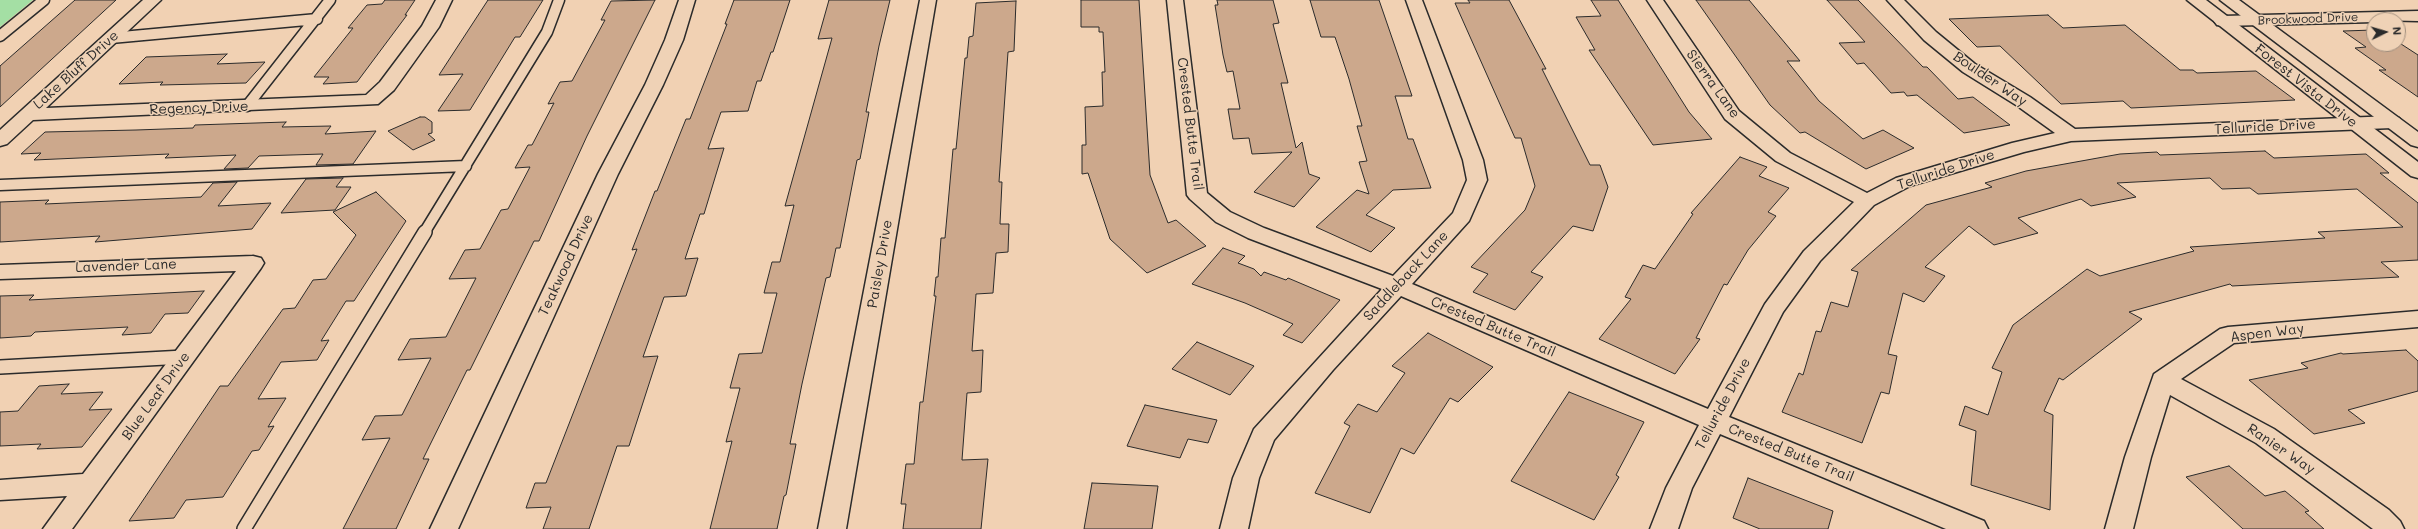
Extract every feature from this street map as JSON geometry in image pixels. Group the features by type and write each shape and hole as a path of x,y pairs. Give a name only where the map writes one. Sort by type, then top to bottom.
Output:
{"street":[{"name":"Lake Bluff Drive","path":"0,140 153,0"},
{"name":"Regency Drive","path":"26,116 371,100 387,86 430,27 444,0"},
{"name":"Teakwood Drive","path":"444,529 608,174 654,85 674,40 687,0"},
{"name":"Paisley Drive","path":"832,529 928,0"},
{"name":"Crested Butte Trail","path":"1175,0 1197,195 1223,217 1256,233 1397,286 1713,421 1974,529"},
{"name":"Saddleback Lane","path":"1234,529 1246,478 1264,436 1397,286 1462,216 1472,195 1477,180 1473,160 1414,0"},
{"name":"Sierra Lane","path":"1655,0 1732,114 1783,157 1867,201"},
{"name":"Boulder Way","path":"1895,0 1930,36 1969,68 2023,101 2071,136"},
{"name":"Forest Vista Drive","path":"2195,0 2418,172"},
{"name":"Forest Vista Drive","path":"2228,0 2418,141"},
{"name":"Brookwood Drive","path":"2223,21 2414,19"},
{"name":"Telluride Drive","path":"1664,529 1679,488 1773,309 1812,256 1867,201 1903,182 2019,147 2071,136 2392,122"},
{"name":"Lavender Lane","path":"0,272 252,263"},
{"name":"Blue Leaf Drive","path":"57,529 92,484 252,263"},
{"name":"Aspen Way","path":"2163,380 2228,335 2418,319"},
{"path":"2119,529 2138,457 2163,380"},
{"name":"Ranier Way","path":"2163,380 2264,436 2379,518 2390,529"},
{"path":"0,490 92,484"}],"lane":[{"path":"0,36 44,0"},
{"path":"247,106 317,19 330,0"},
{"path":"244,529 547,32 559,0"},
{"path":"111,38 317,19"},
{"path":"0,185 466,166"},
{"path":"0,366 184,357"}],"green space":[{"path":"0,0 33,0 0,27"}],"building":[{"path":"75,0 116,0 0,107 0,66"},
{"path":"385,0 415,0 405,15 407,15 357,82 323,84 329,77 314,77 353,28 348,28 367,5 382,4"},
{"path":"488,0 543,0 520,37 515,37 470,110 438,111 463,74 439,75"},
{"path":"655,0 587,136 539,241 534,241 470,370 467,370 423,459 429,459 396,529 343,529 390,438 362,440 375,416 402,415 431,358 398,360 410,339 446,337 476,278 449,279 465,250 480,249 501,210 508,209 530,167 515,168 528,145 532,145 554,103 548,104 560,82 572,81 605,20 601,20 611,1"},
{"path":"734,0 790,0 773,52 771,52 761,81 757,81 748,111 721,112 708,149 724,148 704,214 700,214 685,259 698,258 686,296 664,297 643,357 658,356 629,446 617,446 589,529 543,529 551,507 526,508 535,483 546,483 637,249 632,250 655,191 657,191 686,119 690,119 727,24 725,24"},
{"path":"829,0 890,0 866,112 869,112 860,159 857,160 840,248 836,248 830,277 826,278 802,384 790,444 796,444 786,495 784,496 777,529 710,529 732,441 726,442 740,388 730,388 739,354 762,353 777,293 764,293 772,262 780,262 794,205 785,206 832,38 818,39"},
{"path":"1081,0 1139,0 1150,175 1168,223 1176,220 1206,246 1147,273 1110,239 1088,173 1082,174 1082,145 1086,145 1085,107 1103,106 1102,72 1105,72 1103,32 1099,32 1099,27 1081,27"},
{"path":"1217,0 1273,0 1279,23 1273,24 1288,83 1281,83 1296,148 1302,142 1309,174 1320,178 1294,207 1254,192 1292,152 1252,154 1249,138 1233,139 1228,109 1240,109 1233,71 1227,72 1223,55 1215,5 1218,5"},
{"path":"1310,0 1379,0 1412,96 1395,96 1408,139 1413,139 1431,188 1393,190 1366,215 1395,228 1371,252 1316,227 1357,190 1369,194 1359,162 1367,161 1357,126 1362,126 1349,79 1335,37 1321,37"},
{"path":"1468,0 1509,0 1546,69 1542,69 1590,165 1600,165 1608,187 1593,231 1573,226 1531,272 1543,277 1515,310 1473,292 1488,274 1471,267 1525,210 1535,186 1521,138 1515,138 1455,3 1470,3"},
{"path":"1591,0 1618,0 1689,112 1712,139 1653,145 1589,50 1595,50 1576,17 1601,16"},
{"path":"1696,0 1749,0 1800,61 1787,61 1819,101 1863,139 1883,130 1914,148 1866,169 1805,132 1800,133 1770,105"},
{"path":"1827,0 1858,0 1923,67 1927,67 1958,99 1973,97 2010,125 1964,133 1917,95 1907,96 1904,92 1891,93 1864,63 1857,64 1839,43 1865,42"},
{"path":"1016,1 1014,51 1008,52 999,182 1002,182 1000,224 1009,224 1008,252 996,253 993,293 976,294 972,351 983,350 981,392 967,393 962,460 988,459 981,529 903,529 906,504 901,504 906,464 914,464 920,402 923,402 936,296 934,296 936,277 938,277 941,238 945,238 953,149 956,149 965,58 967,58 969,37 973,36 976,3"},
{"path":"2048,15 2063,28 2125,25 2180,70 2193,70 2197,73 2256,71 2295,100 2131,108 2123,101 2061,104 2000,46 1977,47 1949,19"},
{"path":"2366,30 2366,47 2343,31"},
{"path":"2366,47 2366,52 2406,52 2406,47 2418,55 2418,97 2379,70 2386,70 2355,48"},
{"path":"227,54 217,64 265,62 246,83 160,85 163,82 119,84 146,57"},
{"path":"420,117 425,117 432,122 432,133 428,134 435,140 413,150 388,131"},
{"path":"286,122 282,127 331,126 325,134 376,131 353,164 316,165 323,154 259,156 248,168 224,169 236,155 165,158 169,154 34,160 41,153 21,154 45,132 193,128 195,125"},
{"path":"2265,151 2274,158 2366,154 2389,173 2380,173 2418,203 2418,260 2381,262 2399,277 2232,286 2230,284 2129,312 2142,319 2063,380 2059,378 2044,411 2053,415 2050,510 1971,485 1976,431 1959,425 1965,406 1988,415 2002,372 1992,368 2013,325 2087,269 2100,276 2194,251 2190,247 2325,238 2318,232 2403,227 2357,189 2258,194 2250,188 2222,189 2210,178 2117,183 2136,197 2091,206 2081,199 2018,218 2038,233 1994,245 1969,226 1925,267 1945,276 1924,302 1903,293 1888,354 1897,356 1889,394 1881,392 1862,443 1782,412 1799,373 1803,375 1816,331 1821,332 1831,302 1848,307 1858,272 1851,270 1926,205 1992,187 1985,183 2026,171 2120,154 2157,152 2160,155"},
{"path":"1740,157 1767,167 1759,176 1789,188 1768,212 1776,216 1748,250 1727,285 1724,284 1696,338 1700,339 1675,374 1599,339 1631,299 1625,297 1643,265 1655,269 1693,214 1691,213"},
{"path":"343,178 336,187 351,187 335,210 281,213 306,179"},
{"path":"237,182 218,206 271,203 252,229 95,242 100,236 0,242 0,202 49,200 45,204 201,197 213,183"},
{"path":"376,192 406,221 354,301 346,301 321,341 329,340 317,360 281,362 258,399 286,398 268,427 274,426 259,450 252,451 223,497 186,500 174,518 129,521 220,386 228,386 283,309 295,308 313,280 326,279 356,235 333,212"},
{"path":"1223,248 1245,256 1238,263 1254,269 1261,276 1264,272 1286,280 1288,278 1340,300 1302,343 1283,335 1293,324 1245,303 1192,284"},
{"path":"204,291 188,313 165,314 151,333 122,335 128,327 35,332 31,336 0,338 0,296 34,295 29,300"},
{"path":"1428,333 1493,367 1458,402 1450,398 1414,454 1401,448 1370,513 1315,493 1350,426 1344,423 1358,404 1377,412 1405,373 1392,366"},
{"path":"1197,342 1254,366 1230,395 1172,369"},
{"path":"2406,350 2418,361 2418,391 2348,410 2365,423 2314,434 2249,380 2308,368 2301,363 2341,353"},
{"path":"69,384 61,394 103,392 89,410 112,409 82,447 37,449 41,444 0,446 0,412 18,411 39,386"},
{"path":"1569,392 1644,422 1616,475 1619,477 1594,520 1511,481"},
{"path":"1145,405 1217,420 1208,443 1188,439 1180,458 1127,446"},
{"path":"2229,466 2265,496 2285,491 2309,511 2305,512 2324,529 2243,529 2186,477"},
{"path":"1748,478 1833,511 1828,529 1760,529 1733,518"},
{"path":"1092,483 1158,486 1152,529 1084,529"}]}
